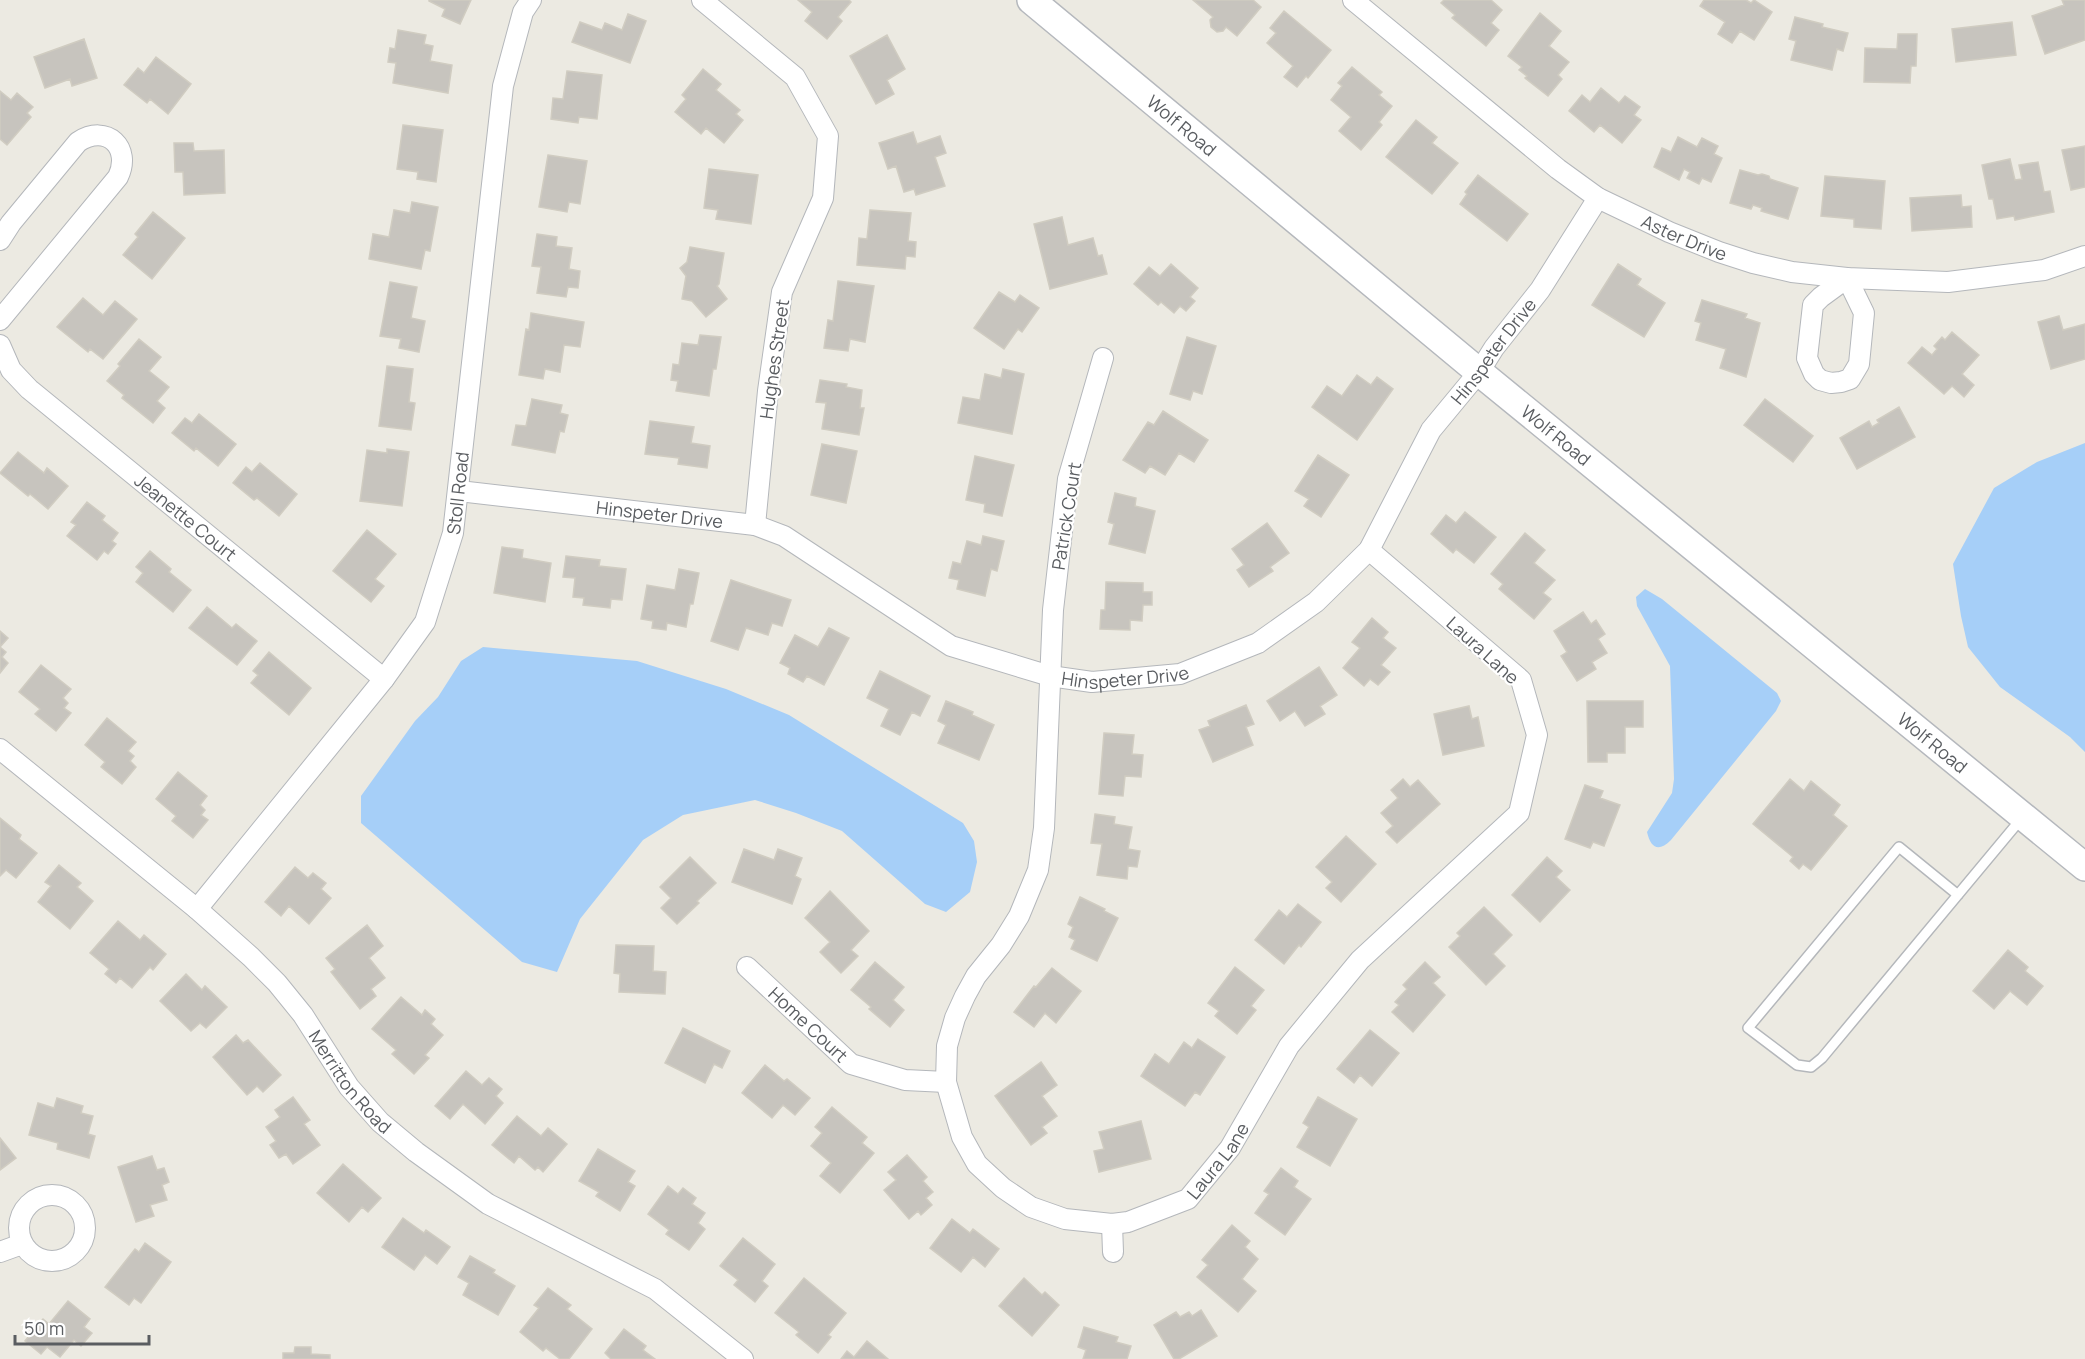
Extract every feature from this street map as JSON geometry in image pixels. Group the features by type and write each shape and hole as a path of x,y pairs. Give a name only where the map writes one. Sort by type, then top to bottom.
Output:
{"main road":[{"name":"Wolf Road","path":"1030,0 1479,372 2085,867"}],"street":[{"name":"Stoll Road","path":"197,909 384,679 425,622 453,534 503,86 523,12 531,0"},
{"name":"Hughes Street","path":"702,0 795,77 828,136 823,198 782,292 768,391 755,525"},
{"name":"Aster Drive","path":"1353,0 1558,169 1598,198 1669,232 1745,260 1792,272 1847,278 1948,282 2044,270 2085,256"},
{"path":"0,240 11,223 78,142 89,135 97,134 106,136 119,148 123,156 122,168 118,177 0,320"},
{"name":"Hinspeter Drive","path":"459,491 755,525 784,536 951,646 1050,676 1092,682 1180,674 1258,643 1316,602 1369,550 1431,430 1479,372 1494,348 1540,290 1598,198"},
{"path":"1847,278 1864,313 1859,364 1850,379 1831,383 1820,380 1814,374 1806,358 1813,305 1847,278"},
{"name":"Jeanette Court","path":"0,345 11,369 29,389 384,679"},
{"name":"Patrick Court","path":"1050,676 1053,610 1068,479 1103,358"},
{"name":"Laura Lane","path":"1050,676 1044,828 1038,870 1019,916 1001,945 976,976 955,1018 947,1046 946,1082 962,1137 977,1164 1003,1188 1030,1207 1065,1219 1112,1224 1128,1222 1188,1199 1230,1148 1289,1046 1360,960 1519,813 1537,735 1521,680 1369,550"},
{"name":"Merritton Road","path":"0,749 197,909 278,983 303,1015 349,1087 380,1122 416,1152 488,1204 655,1289 742,1359"},
{"name":"Home Court","path":"747,967 851,1064 905,1080 946,1082"},
{"path":"1112,1224 1113,1252"},
{"path":"0,1252 22,1244"}],"lane":[{"path":"1958,895 1899,847 1748,1028 1797,1065 1811,1067 1822,1058 2024,816"}],"water":[{"path":"2085,443 2085,752 2070,737 2000,687 1968,647 1953,564 1994,488 2037,462"},
{"path":"1645,589 1662,599 1777,693 1781,701 1776,711 1671,840 1659,847 1653,845 1647,832 1672,793 1674,779 1670,666 1637,606 1636,597"},
{"path":"483,647 637,661 726,689 789,715 963,823 974,841 977,862 970,892 946,912 925,904 842,831 755,800 683,815 643,840 580,919 557,972 522,962 361,823 361,796 415,721 438,697 461,661"}],"building":[{"path":"429,0 471,0 460,24 442,16 445,9"},
{"path":"798,0 849,0 851,2 838,17 842,21 827,39 805,21 812,12"},
{"path":"1193,0 1253,0 1261,7 1237,36 1226,27 1223,31 1217,32 1211,27 1210,20 1213,17"},
{"path":"1444,0 1491,0 1502,10 1491,23 1499,30 1486,46 1452,18 1455,15 1441,3"},
{"path":"1704,0 1746,0 1751,3 1754,0 1772,12 1754,40 1740,31 1732,43 1718,34 1725,22 1700,6"},
{"path":"2062,0 2085,0 2085,40 2045,54 2032,16 2064,5"},
{"path":"1284,11 1331,50 1308,78 1306,76 1297,87 1284,77 1293,66 1267,43 1276,33 1270,28"},
{"path":"1540,13 1561,31 1549,46 1569,62 1558,75 1562,79 1548,96 1525,78 1527,76 1519,70 1522,67 1508,56"},
{"path":"628,14 646,21 630,63 572,42 580,22 602,30 605,23 622,30"},
{"path":"1795,17 1848,33 1843,51 1837,49 1832,70 1791,60 1796,41 1789,39"},
{"path":"2012,22 2016,55 1956,62 1952,29"},
{"path":"398,30 426,35 424,44 433,46 430,61 452,65 448,93 393,83 396,63 388,62 390,48 395,49"},
{"path":"1898,34 1917,34 1916,66 1911,66 1910,83 1864,82 1865,48 1897,49"},
{"path":"887,35 905,69 887,80 894,94 876,104 850,56"},
{"path":"84,39 97,78 72,86 70,79 45,88 34,57"},
{"path":"156,57 191,84 168,114 150,99 147,103 124,85 138,68 144,73"},
{"path":"1352,67 1382,92 1379,95 1392,106 1379,122 1382,125 1361,150 1339,131 1351,117 1331,100 1342,86 1338,83"},
{"path":"703,69 721,84 716,90 740,110 736,114 743,120 724,143 706,128 701,134 675,112 686,99 682,95"},
{"path":"567,71 602,75 597,119 579,117 578,123 551,119 553,98 563,99"},
{"path":"1601,88 1619,103 1625,96 1640,107 1634,115 1641,120 1622,143 1600,125 1594,132 1569,111 1582,95 1590,102"},
{"path":"0,91 11,100 17,93 33,107 27,113 31,117 7,145 0,139"},
{"path":"1416,120 1437,137 1432,143 1458,163 1432,194 1386,157"},
{"path":"403,125 443,130 436,182 417,179 418,172 397,169"},
{"path":"913,132 917,144 940,136 946,153 935,157 945,186 916,195 914,189 904,192 896,166 888,169 879,143"},
{"path":"1678,137 1697,147 1702,138 1718,146 1714,154 1722,158 1711,182 1702,178 1699,184 1687,178 1690,172 1684,169 1679,180 1654,167 1662,148 1671,152"},
{"path":"174,143 193,143 194,151 224,150 225,193 184,195 183,172 175,172"},
{"path":"2085,146 2085,187 2071,190 2062,150"},
{"path":"548,155 587,161 580,204 569,202 567,212 539,207"},
{"path":"2010,159 2015,180 2022,179 2019,165 2038,162 2044,192 2050,191 2054,212 2015,220 2014,216 1997,219 1993,199 1989,199 1982,165"},
{"path":"709,169 758,175 751,224 716,219 718,210 704,208"},
{"path":"1740,170 1769,176 1770,179 1798,188 1788,219 1761,211 1762,208 1753,205 1751,209 1730,203"},
{"path":"1478,175 1528,214 1507,241 1460,204 1467,194 1465,192"},
{"path":"1825,176 1885,181 1881,229 1854,227 1854,219 1821,216"},
{"path":"1961,195 1962,207 1971,206 1972,227 1912,231 1910,198"},
{"path":"412,202 438,207 430,251 425,250 421,269 369,259 373,234 389,237 394,210 410,213"},
{"path":"870,210 911,213 908,241 916,242 915,257 906,256 905,269 857,265 859,238 867,239"},
{"path":"153,212 185,238 152,279 123,255 138,237 135,234"},
{"path":"1062,217 1068,245 1093,238 1098,256 1102,255 1107,274 1050,289 1034,224"},
{"path":"537,234 557,237 556,246 572,248 569,269 580,271 578,288 568,287 566,297 537,293 541,267 532,266"},
{"path":"690,247 724,253 717,286 727,299 706,317 692,301 682,299 686,276 680,268 687,262"},
{"path":"1171,264 1198,288 1190,297 1195,301 1186,311 1180,306 1174,313 1161,302 1158,305 1134,284 1149,267 1160,276"},
{"path":"1618,264 1641,279 1637,285 1665,303 1644,337 1592,305"},
{"path":"838,281 874,286 865,342 850,339 848,351 824,348 828,320 833,321"},
{"path":"390,282 417,287 411,318 425,321 419,352 399,348 401,339 380,336"},
{"path":"999,292 1015,302 1020,295 1039,308 1022,332 1018,329 1004,349 974,328"},
{"path":"83,298 103,315 115,301 137,319 103,359 90,349 88,352 57,327"},
{"path":"1702,300 1747,314 1745,318 1760,323 1746,377 1720,368 1726,349 1696,340 1701,323 1695,321"},
{"path":"531,313 584,322 580,347 564,345 560,372 545,369 543,379 519,375 526,329 529,330"},
{"path":"2059,316 2063,330 2085,324 2085,359 2051,369 2038,322"},
{"path":"1952,332 1979,355 1962,374 1974,385 1964,397 1952,386 1944,394 1908,363 1922,347 1932,355 1937,349 1934,346 1942,337 1945,340"},
{"path":"700,335 721,337 709,396 676,391 678,381 671,380 673,364 679,365 682,343 698,345"},
{"path":"1187,337 1216,346 1202,394 1193,391 1190,400 1170,394"},
{"path":"139,339 161,357 149,371 169,387 157,401 165,408 153,423 122,398 124,395 107,381"},
{"path":"387,366 413,369 409,402 415,403 411,430 379,426"},
{"path":"1003,369 1024,374 1012,434 958,423 963,397 980,400 985,374 1001,378"},
{"path":"1357,375 1371,385 1377,377 1393,389 1357,440 1312,407 1327,386 1342,396"},
{"path":"820,380 847,384 846,387 862,390 860,408 864,408 859,435 822,429 826,403 816,402"},
{"path":"532,399 562,405 560,413 568,415 564,432 560,431 555,453 512,445 516,425 526,426"},
{"path":"1765,399 1813,436 1793,462 1744,425"},
{"path":"1899,407 1915,437 1857,469 1840,438 1869,421 1872,427 1879,423 1877,420"},
{"path":"1163,411 1208,440 1194,462 1179,453 1165,475 1150,466 1145,473 1123,460 1148,422 1154,425"},
{"path":"199,414 236,444 218,466 196,448 194,451 172,433 185,418 192,423"},
{"path":"650,421 694,427 691,443 710,446 707,468 678,464 679,458 645,454"},
{"path":"822,444 857,451 846,503 811,495"},
{"path":"387,449 409,452 402,506 360,501 367,450 387,453"},
{"path":"18,452 44,473 47,468 68,486 48,509 0,473"},
{"path":"1318,455 1349,475 1321,517 1304,506 1309,499 1295,491"},
{"path":"975,456 1014,465 1002,516 984,512 985,504 966,500"},
{"path":"260,463 297,494 279,516 257,498 254,500 233,483 246,467 252,472"},
{"path":"1115,493 1136,498 1135,506 1155,511 1145,553 1109,544 1114,524 1108,522"},
{"path":"87,502 105,516 102,520 118,533 112,541 116,544 108,554 104,551 97,560 67,536 76,525 71,522"},
{"path":"1465,512 1496,537 1474,563 1456,549 1453,553 1431,534 1446,515 1456,523"},
{"path":"1267,523 1289,553 1270,567 1273,571 1249,587 1237,570 1244,565 1232,549"},
{"path":"367,530 396,554 375,579 384,586 371,602 333,571"},
{"path":"1525,533 1545,550 1534,563 1555,580 1543,593 1551,599 1534,619 1499,589 1503,584 1491,574"},
{"path":"983,536 1004,541 997,571 991,569 985,596 957,589 959,580 949,578 953,562 961,564 967,541 981,545"},
{"path":"502,547 523,550 522,558 551,563 545,602 494,593"},
{"path":"150,551 171,569 169,572 191,590 173,612 136,582 143,573 136,567"},
{"path":"566,556 600,560 599,566 626,569 622,600 611,599 610,608 583,605 584,598 573,597 575,578 563,577"},
{"path":"679,569 699,573 686,627 667,623 666,630 652,628 653,621 641,619 647,585 675,590"},
{"path":"731,580 791,600 782,626 772,623 768,635 746,628 738,650 711,641"},
{"path":"1106,582 1143,583 1143,592 1152,592 1152,605 1143,605 1142,621 1130,620 1130,630 1100,629 1101,610 1105,610"},
{"path":"207,607 232,628 236,624 257,641 237,665 189,628"},
{"path":"1583,612 1591,624 1596,620 1605,634 1598,639 1607,653 1592,662 1596,669 1577,681 1561,656 1567,652 1554,631"},
{"path":"1372,618 1388,632 1383,638 1396,648 1381,665 1390,672 1378,685 1370,679 1364,686 1343,668 1360,648 1352,642"},
{"path":"829,628 849,638 824,685 807,676 803,682 788,674 790,668 780,663 795,635 818,647"},
{"path":"0,631 8,638 0,647"},
{"path":"0,647 6,652 2,657 8,663 0,673"},
{"path":"269,652 311,688 289,715 251,683 258,675 253,671"},
{"path":"41,665 71,689 63,698 68,703 64,708 71,713 56,731 35,714 40,709 19,692"},
{"path":"1319,667 1337,695 1320,706 1325,714 1305,726 1295,711 1280,721 1267,701"},
{"path":"880,671 930,696 920,716 912,712 900,735 881,726 889,709 867,698"},
{"path":"946,701 973,712 972,715 994,725 979,760 938,743 946,725 938,721"},
{"path":"1587,701 1643,701 1643,727 1625,727 1625,753 1607,753 1607,762 1588,762"},
{"path":"1246,705 1254,724 1246,727 1253,745 1213,762 1199,730 1210,726 1208,721"},
{"path":"1469,706 1472,719 1478,717 1484,746 1443,755 1434,714"},
{"path":"107,718 136,742 128,751 134,756 130,761 136,767 122,784 101,767 105,762 85,745"},
{"path":"1104,733 1134,735 1132,754 1143,755 1141,777 1125,776 1123,796 1099,794"},
{"path":"178,772 207,796 200,805 205,810 201,815 208,820 193,838 172,821 176,816 156,799"},
{"path":"1403,779 1410,787 1418,780 1440,804 1397,843 1386,832 1393,826 1381,813 1398,798 1391,790"},
{"path":"1790,779 1804,791 1811,781 1840,805 1833,815 1847,826 1811,870 1803,864 1799,869 1790,861 1793,857 1753,824"},
{"path":"1585,785 1603,791 1600,798 1620,805 1604,846 1593,842 1590,848 1565,839"},
{"path":"1095,814 1115,817 1114,824 1132,827 1128,849 1140,851 1137,867 1128,866 1127,879 1097,875 1102,844 1091,843"},
{"path":"0,818 21,835 19,839 37,853 16,878 6,870 0,876"},
{"path":"1346,836 1376,864 1341,902 1326,888 1332,882 1316,867"},
{"path":"744,849 774,860 778,849 802,858 795,876 801,879 792,904 732,882"},
{"path":"690,857 716,883 677,924 661,908 671,898 660,887"},
{"path":"1547,857 1562,871 1556,877 1570,890 1540,922 1512,895"},
{"path":"59,865 81,883 77,887 93,901 70,929 38,902 51,886 45,882"},
{"path":"295,867 308,878 313,873 326,883 321,889 331,898 309,924 289,906 281,916 265,902"},
{"path":"830,891 869,931 851,950 858,956 841,973 820,952 830,942 805,918"},
{"path":"1080,897 1118,918 1097,961 1071,949 1075,940 1069,937 1073,927 1068,924"},
{"path":"1298,904 1321,922 1284,964 1255,940 1279,910 1287,917"},
{"path":"1484,907 1512,935 1493,954 1505,966 1486,985 1449,947 1460,936 1457,933"},
{"path":"118,921 140,940 144,935 166,954 153,970 150,967 132,988 120,978 116,983 105,974 109,969 90,953"},
{"path":"367,925 383,946 369,958 385,978 371,989 376,996 360,1009 331,972 335,969 326,958"},
{"path":"616,945 654,946 653,971 666,972 665,994 619,992 620,974 614,973"},
{"path":"2008,950 2028,967 2025,971 2043,986 2027,1005 2010,991 1994,1009 1973,991"},
{"path":"875,962 904,987 893,1000 904,1010 890,1027 851,990"},
{"path":"1425,962 1440,977 1433,983 1445,995 1413,1032 1392,1012 1399,1005 1395,1002 1407,989 1403,985"},
{"path":"1235,967 1264,990 1251,1006 1256,1010 1237,1034 1215,1016 1219,1011 1208,1003"},
{"path":"1052,968 1081,991 1056,1023 1045,1013 1034,1027 1014,1012 1034,986 1036,987"},
{"path":"186,974 202,990 205,986 227,1007 206,1028 200,1023 191,1031 160,1001"},
{"path":"401,997 422,1015 425,1010 435,1019 431,1024 443,1035 425,1055 429,1058 414,1074 392,1054 396,1050 372,1029"},
{"path":"683,1028 730,1051 722,1068 714,1064 705,1083 665,1063"},
{"path":"1370,1030 1399,1053 1372,1086 1360,1075 1354,1083 1337,1069"},
{"path":"236,1035 243,1043 248,1040 281,1075 263,1092 257,1086 247,1095 213,1057"},
{"path":"1198,1039 1225,1057 1200,1095 1195,1092 1185,1106 1141,1076 1155,1054 1169,1064 1184,1042 1192,1048"},
{"path":"1041,1062 1057,1085 1042,1096 1057,1116 1042,1127 1047,1133 1031,1145 995,1096"},
{"path":"765,1065 810,1098 795,1115 783,1105 772,1118 742,1093"},
{"path":"466,1071 482,1085 489,1078 502,1089 496,1096 503,1103 485,1124 463,1104 450,1119 435,1106"},
{"path":"293,1097 310,1120 304,1124 320,1145 293,1164 286,1154 279,1158 270,1145 276,1141 266,1127 280,1117 275,1110"},
{"path":"1318,1097 1357,1119 1330,1166 1297,1147 1309,1127 1303,1123"},
{"path":"57,1098 83,1106 81,1113 93,1116 88,1134 95,1136 89,1158 57,1149 58,1143 29,1135 38,1103 54,1108"},
{"path":"832,1107 867,1137 862,1143 874,1153 840,1193 820,1176 831,1163 811,1146 822,1133 815,1127"},
{"path":"517,1116 541,1136 548,1128 567,1144 543,1172 538,1167 535,1170 519,1156 514,1163 492,1145"},
{"path":"1141,1121 1151,1159 1099,1172 1094,1151 1104,1149 1099,1132"},
{"path":"0,1138 16,1158 0,1170"},
{"path":"598,1149 635,1171 628,1182 635,1186 620,1211 596,1196 599,1192 579,1181"},
{"path":"907,1155 927,1177 923,1181 933,1192 926,1198 932,1205 921,1215 918,1211 909,1219 884,1190 896,1180 888,1172"},
{"path":"152,1156 157,1170 164,1168 169,1182 162,1185 167,1200 150,1205 154,1216 136,1222 118,1167"},
{"path":"343,1164 381,1198 368,1212 362,1207 349,1222 317,1193"},
{"path":"1281,1168 1298,1181 1294,1187 1311,1199 1285,1235 1255,1213 1269,1194 1264,1191"},
{"path":"668,1186 678,1194 683,1188 696,1198 692,1204 705,1213 698,1223 705,1229 689,1250 666,1234 669,1230 648,1214"},
{"path":"403,1218 424,1233 426,1230 450,1247 437,1264 425,1255 414,1270 382,1247"},
{"path":"952,1219 970,1233 973,1229 999,1249 985,1267 973,1257 961,1272 930,1248"},
{"path":"1232,1225 1250,1241 1245,1247 1258,1259 1242,1279 1256,1291 1238,1312 1197,1277 1208,1265 1202,1260"},
{"path":"743,1238 775,1264 762,1281 768,1286 755,1302 734,1285 738,1280 720,1266"},
{"path":"145,1243 171,1262 141,1303 134,1298 129,1305 105,1287 135,1249 139,1252"},
{"path":"470,1256 495,1270 493,1273 515,1286 498,1315 463,1295 469,1283 458,1277"},
{"path":"804,1278 846,1313 828,1335 831,1337 818,1353 796,1335 799,1332 775,1313"},
{"path":"1024,1278 1042,1295 1045,1292 1059,1305 1032,1336 999,1306"},
{"path":"548,1288 571,1305 567,1309 592,1329 569,1359 560,1359 546,1348 543,1351 520,1332 539,1308 534,1305"},
{"path":"68,1301 90,1319 84,1327 92,1333 81,1346 74,1340 60,1357 47,1347 41,1354 25,1341 43,1319 49,1324"},
{"path":"1201,1310 1217,1336 1179,1359 1174,1359 1154,1325 1176,1312 1180,1317 1189,1312 1192,1316"},
{"path":"1084,1327 1118,1337 1116,1342 1131,1346 1127,1359 1083,1359 1086,1350 1078,1347"},
{"path":"624,1329 646,1346 643,1350 655,1359 611,1359 605,1353"},
{"path":"867,1341 888,1359 841,1359 847,1351 854,1357"},
{"path":"295,1347 311,1347 311,1354 330,1355 330,1359 283,1359 283,1353 294,1353"}]}
